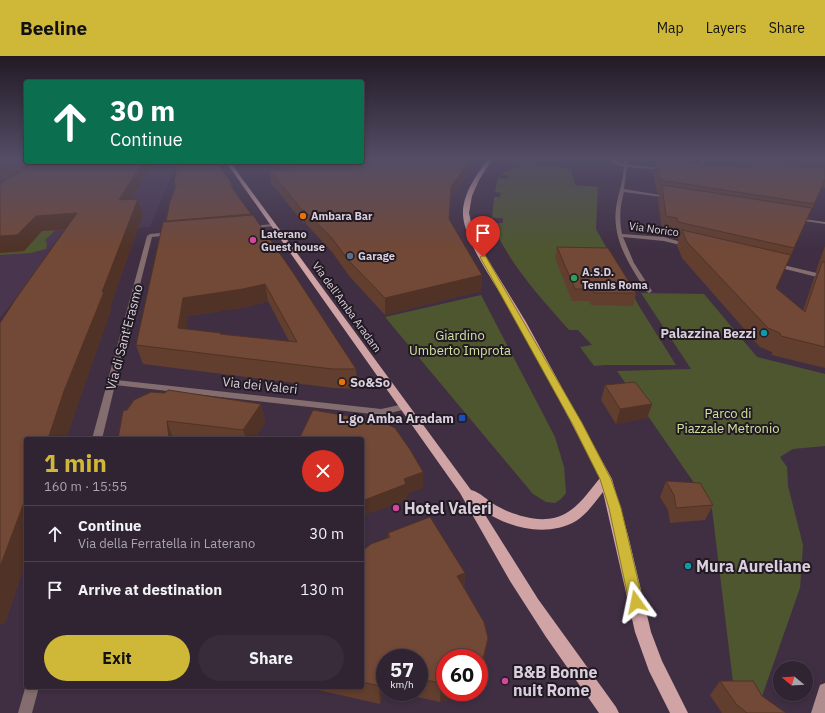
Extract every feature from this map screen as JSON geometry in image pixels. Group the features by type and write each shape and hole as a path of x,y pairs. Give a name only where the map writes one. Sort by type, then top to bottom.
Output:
{"main road":[{"name":"Via dell'Amba Aradam","path":"247,189 465,490"},
{"path":"473,189 468,200 467,220 470,231 476,245 522,322 606,479 621,534 643,632 655,665 679,713"},
{"path":"465,490 482,504 499,514 520,521 536,524 550,523 565,520 576,513 587,504 606,479"},
{"path":"465,490 496,548 518,582 557,640 610,713"},
{"path":"818,713 825,690"}],"street":[{"path":"649,291 626,253 620,235 618,211 621,190 678,198"},
{"path":"794,218 825,223"},
{"path":"242,228 274,225"},
{"name":"Via di Sant'Erasmo","path":"98,437 150,236 174,234"},
{"name":"Via Norico","path":"620,235 664,239 698,247"},
{"path":"765,263 825,277"},
{"name":"Via dei Valeri","path":"112,382 381,412 404,407"},
{"path":"25,713 31,689"}],"shaded area":[{"path":"0,189 166,189 150,227 136,228 56,248 0,318"}],"green space":[{"name":"A.S.D. Tennis Roma","path":"496,189 598,189 596,229 639,306 676,365 594,366 580,347 592,345 578,330 569,330 526,280 499,238 492,223 503,223 503,218 492,218 494,197 500,197 501,193 495,192"},
{"path":"0,226 60,226 45,240 47,243 46,249 31,253 0,255"},
{"name":"Parco di Piazzale Metronio","path":"641,293 704,294 757,357 825,374 825,446 793,449 780,457 787,467 788,486 803,545 800,588 774,661 773,661 761,699 733,682 712,509 617,371 691,369"},
{"name":"Giardino Umberto Improta","path":"481,295 555,437 564,467 566,493 555,503 546,502 533,494 385,317"}],"building":[{"path":"0,189 126,189 119,200 138,199 102,292 104,292 64,391 49,437 24,437 24,502 0,567 0,323 77,213 36,216 17,235 0,236"},
{"path":"175,189 233,189 251,214 166,221 170,201"},
{"path":"284,189 451,189 449,219 482,275 385,298 349,261 331,237 304,210 302,210"},
{"path":"662,189 686,189 812,208 794,248 678,222 677,218 666,216"},
{"path":"716,189 821,189 814,204"},
{"path":"253,215 292,271 356,369 332,369 136,345 163,222","holes":["265,284 297,342 178,328 183,298 243,289"]},
{"path":"682,230 791,255 776,288 805,312 822,262 825,262 825,347 781,336 780,333 768,328 687,242"},
{"path":"557,247 608,248 636,293 594,293 592,289 575,289"},
{"path":"635,382 652,404 620,409 605,385"},
{"path":"168,390 261,404 243,430 167,421 169,437 118,437 123,411 127,410 134,400 151,392 165,393"},
{"path":"313,410 383,422 395,428 423,472 404,479 406,484 364,500 364,437 300,437"},
{"path":"666,481 700,483 713,505 676,508 674,495"},
{"path":"430,517 465,573 457,576 484,622 488,638 485,649 436,649 436,682 428,681 428,649 376,649 376,685 364,682 364,549 371,544 390,537 388,533"},
{"path":"720,681 753,681 762,696 786,713 747,713 736,704"}],"place":[{"name":"Ambara Bar","path":"303,216"},
{"name":"Laterano Guest house","path":"253,240"},
{"name":"Garage","path":"350,256"},
{"name":"A.S.D. Tennis Roma","path":"574,278"},
{"name":"Palazzina Bezzi","path":"764,333"},
{"name":"So&So","path":"342,382"},
{"name":"L.go Amba Aradam","path":"462,418"},
{"name":"Hotel Valeri","path":"396,508"},
{"name":"Mura Aureliane","path":"688,566"},
{"name":"B&B Bonne nuit Rome","path":"505,681"}],"route":[{"path":"483,257 522,322 606,479 615,508 636,602"}]}
